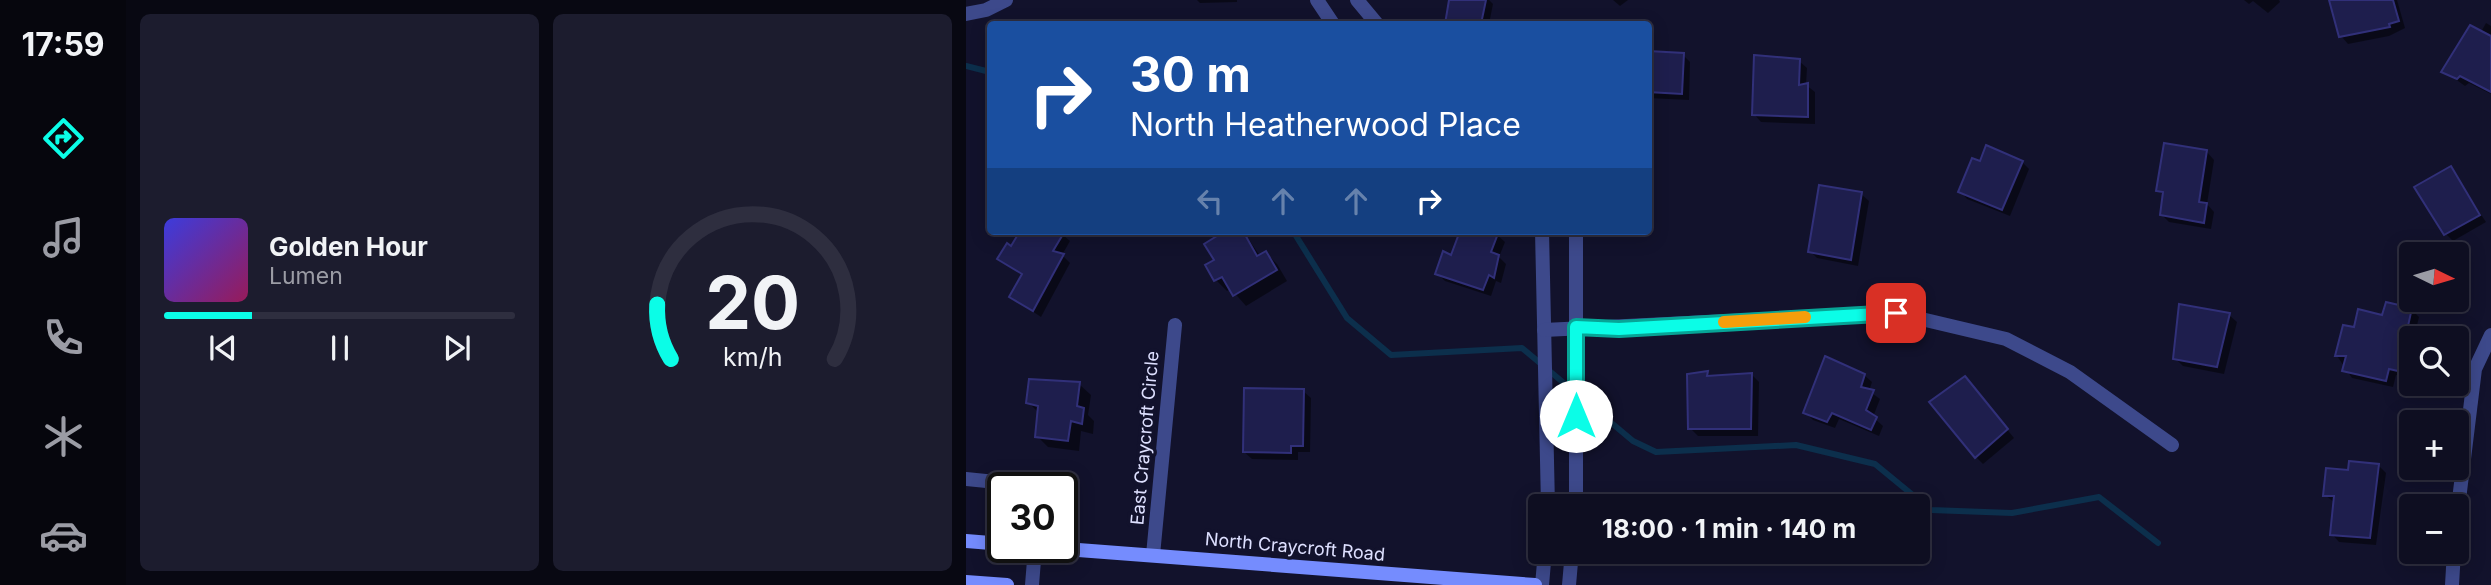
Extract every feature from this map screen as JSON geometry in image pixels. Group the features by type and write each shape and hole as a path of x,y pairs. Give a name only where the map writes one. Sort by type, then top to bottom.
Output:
{"main road":[{"path":"966,541 987,543"},
{"name":"North Craycroft Road","path":"1078,550 1535,585"},
{"path":"966,582 1007,585"}],"street":[{"path":"966,14 986,10 1006,0"},
{"path":"1317,0 1330,21"},
{"path":"1357,0 1374,21"},
{"path":"1542,235 1548,494"},
{"path":"1576,235 1576,494"},
{"path":"1544,330 1576,327 1619,329 1896,313 2007,339 2070,372 2172,444"},
{"name":"East Craycroft Circle","path":"1153,555 1174,325"},
{"path":"2460,494 2475,369 2491,335"},
{"path":"966,479 987,481"},
{"path":"1032,585 1034,563"},
{"path":"1542,585 1544,564"},
{"path":"1569,585 1571,564"},
{"path":"2452,585 2453,564"}],"building":[{"path":"1449,0 1486,0 1482,21 1446,21"},
{"path":"2329,0 2393,0 2399,21 2389,24 2390,27 2339,37"},
{"path":"2470,25 2491,36 2491,92 2460,76 2457,79 2441,72"},
{"path":"1652,51 1684,53 1682,94 1652,92"},
{"path":"1754,55 1800,59 1799,85 1808,83 1808,117 1752,115"},
{"path":"2164,143 2207,150 2199,202 2207,203 2204,223 2160,215 2163,192 2156,191"},
{"path":"1986,145 2023,161 2002,210 1958,192 1972,158 1980,161"},
{"path":"2451,166 2480,215 2444,235 2414,187"},
{"path":"1819,185 1862,192 1851,260 1808,252"},
{"path":"1018,235 1063,235 1053,251 1064,254 1033,311 1009,297 1022,274 997,259 1007,243 1011,246"},
{"path":"1219,235 1245,235 1257,256 1266,251 1277,270 1233,296 1222,277 1214,281 1205,265 1214,260 1204,244"},
{"path":"1458,235 1497,235 1491,252 1499,255 1494,278 1489,275 1483,290 1435,274 1443,251 1451,255"},
{"path":"2386,302 2399,305 2399,312 2411,312 2408,326 2399,326 2398,371 2389,369 2386,381 2342,371 2346,356 2335,356 2343,325 2354,327 2358,309 2382,315"},
{"path":"2179,304 2230,313 2217,367 2173,359"},
{"path":"1825,356 1865,374 1861,387 1874,390 1866,410 1877,417 1871,430 1832,413 1827,422 1803,413"},
{"path":"1708,371 1707,376 1752,373 1751,429 1688,429 1687,374"},
{"path":"1965,376 2008,429 1975,458 1929,402"},
{"path":"1029,379 1080,382 1077,406 1084,408 1082,424 1071,421 1068,441 1035,437 1038,406 1026,403"},
{"path":"1244,388 1304,389 1303,446 1291,446 1291,453 1243,452"},
{"path":"2349,461 2379,464 2370,538 2330,535 2334,496 2323,496 2326,468 2348,470"}],"waterway":[{"path":"966,66 987,71"},
{"path":"1295,235 1347,318 1391,355 1522,348 1633,441 1656,452 1796,445 1875,464 1931,510 2012,513 2099,497 2158,543"}],"slow traffic":[{"path":"1724,322 1805,317"}],"route":[{"path":"1576,416 1576,327 1619,329 1896,313"}]}
